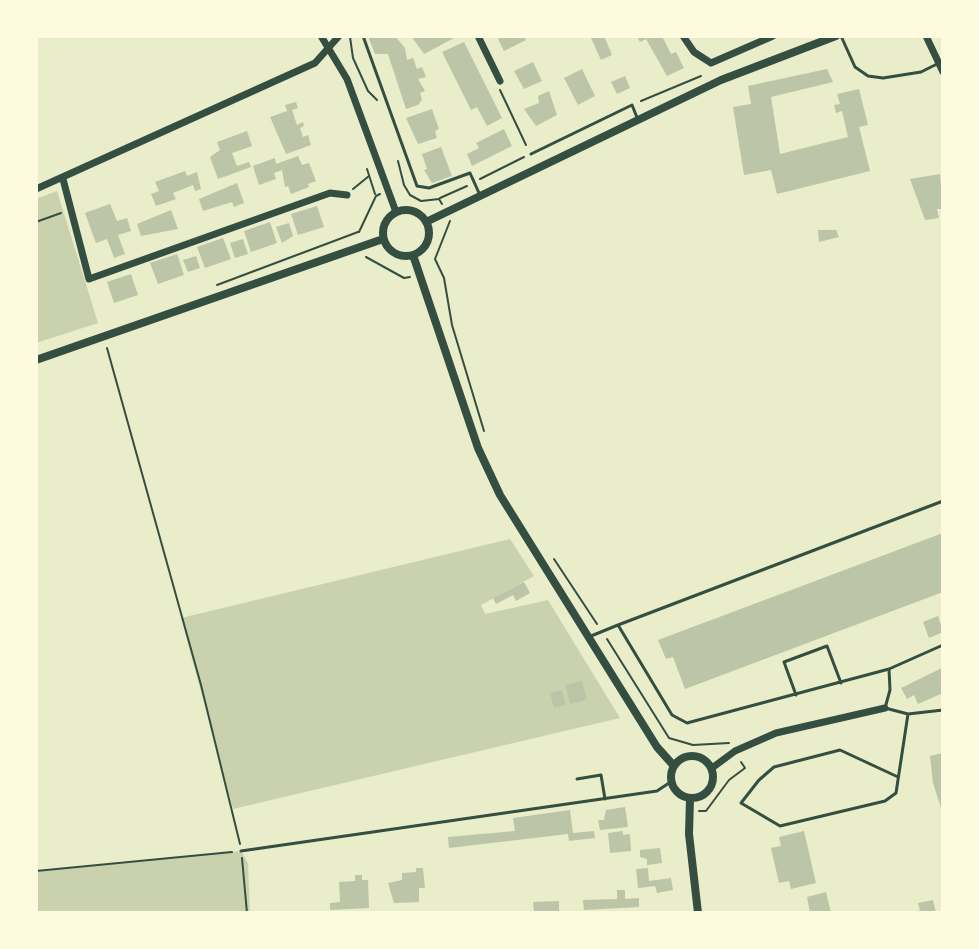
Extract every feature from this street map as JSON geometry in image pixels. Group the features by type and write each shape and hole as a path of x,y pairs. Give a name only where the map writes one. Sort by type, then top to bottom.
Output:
{"street":[{"path":"321,36 347,79 396,212"},
{"path":"36,189 315,63 339,36"},
{"path":"478,36 500,81"},
{"path":"683,36 694,52 711,63 773,36"},
{"path":"426,222 721,80 838,36"},
{"path":"926,36 943,72"},
{"path":"63,179 89,279 330,193 347,195"},
{"path":"413,211 426,222 428,238 413,255 398,255 383,239 386,220 396,212 413,211"},
{"path":"36,360 383,239"},
{"path":"413,255 478,448 500,495 657,747 674,766"},
{"path":"712,768 735,751 776,733 885,708"},
{"path":"696,756 712,768 714,779 710,789 701,797 680,795 672,781 674,766 686,757 696,756"},
{"path":"690,798 698,913"}],"lane":[{"path":"363,36 417,186 429,188 470,173 480,196"},
{"path":"838,36 855,67 868,76 921,72 939,63"},
{"path":"531,154 632,105 638,120"},
{"path":"588,637 943,501"},
{"path":"618,625 678,720 697,722 889,669 943,645"},
{"path":"796,695 784,662 827,646 841,683"},
{"path":"889,669 885,708 908,714 943,710"},
{"path":"898,777 840,750 774,767 741,803 780,826 885,801 896,793 908,714"},
{"path":"577,779 601,775 605,799"},
{"path":"241,851 657,791 672,781"}],"path":[{"path":"349,36 353,58 368,91 382,105"},
{"path":"398,157 404,185 410,195 421,201 439,199 531,154 500,91 500,81"},
{"path":"367,169 376,196"},
{"path":"347,195 369,176"},
{"path":"439,199 451,222 436,249 435,259 444,278 452,325 485,432"},
{"path":"36,222 72,209"},
{"path":"213,286 358,232"},
{"path":"103,337 237,819 247,913"},
{"path":"549,553 669,738 693,745 716,745 728,740 745,768 729,780 706,811 689,812"},
{"path":"36,871 241,851"}],"green space":[{"path":"57,191 98,323 36,343 36,199"},
{"path":"510,539 534,576 481,605 485,614 548,600 620,718 233,809 181,618"},
{"path":"241,851 248,863 250,913 36,913 36,871"}],"building":[{"path":"368,36 395,36 405,48 407,60 413,58 417,69 422,67 426,77 418,79 425,91 420,93 422,100 418,105 406,109 388,54 375,54"},
{"path":"411,36 458,36 424,54"},
{"path":"503,36 524,36 526,40 504,51 498,39"},
{"path":"604,36 612,55 601,60 591,38"},
{"path":"637,36 662,36 671,54 676,52 684,68 667,76 646,39 640,42"},
{"path":"464,42 502,118 487,126 477,107 471,110 442,52"},
{"path":"533,62 542,81 524,89 514,71"},
{"path":"582,69 595,96 578,105 564,78"},
{"path":"827,69 833,82 771,97 780,154 848,137 842,111 836,113 834,105 840,104 837,94 859,89 868,125 859,127 870,171 777,194 771,170 744,175 733,107 751,104 748,86"},
{"path":"625,76 630,88 617,94 611,82"},
{"path":"549,91 557,115 536,126 524,109 539,103 538,96"},
{"path":"296,102 298,108 292,110 297,125 303,122 304,126 300,128 303,137 308,135 311,145 286,154 270,117 287,111 285,105"},
{"path":"432,109 439,129 435,131 437,138 418,144 406,118"},
{"path":"504,129 512,146 472,166 467,154 479,148 476,143"},
{"path":"247,131 252,146 232,153 237,166 249,162 251,167 218,179 210,157 220,150 217,142"},
{"path":"441,147 452,176 432,183 424,170 427,169 422,154"},
{"path":"298,156 302,165 309,163 316,181 308,184 309,187 291,194 288,186 285,187 282,170 274,173 276,179 259,185 253,166 275,158 276,164"},
{"path":"185,171 187,176 197,172 201,189 195,191 193,185 173,193 176,199 156,206 151,194 159,191 155,182"},
{"path":"940,174 943,209 937,209 939,218 925,220 910,179"},
{"path":"237,183 244,203 234,207 232,202 203,211 199,199"},
{"path":"110,204 117,221 127,218 131,231 118,235 125,254 114,258 107,239 96,243 85,213"},
{"path":"317,206 324,227 298,235 291,214"},
{"path":"171,210 178,229 141,236 137,224"},
{"path":"270,222 277,243 251,252 244,231"},
{"path":"289,223 293,236 282,243 276,227"},
{"path":"818,230 836,230 839,237 819,242"},
{"path":"223,238 231,259 205,268 197,247"},
{"path":"243,239 248,254 235,258 230,243"},
{"path":"177,254 184,275 158,284 150,263"},
{"path":"196,256 200,268 188,272 183,260"},
{"path":"131,274 138,295 114,303 107,282"},
{"path":"943,533 943,592 685,689 673,657 666,659 658,640"},
{"path":"524,582 530,593 516,601 513,595 496,604 493,598"},
{"path":"938,616 943,632 929,638 923,622"},
{"path":"942,668 943,693 918,704 914,695 907,699 901,688"},
{"path":"582,681 587,700 570,704 565,685"},
{"path":"562,690 566,705 554,708 550,693"},
{"path":"943,753 943,814 933,783 930,756"},
{"path":"625,807 628,827 600,830 598,820 604,820 606,810"},
{"path":"570,810 573,833 594,831 595,838 569,841 568,834 449,848 448,837 515,831 513,818"},
{"path":"623,831 623,835 630,834 631,851 610,853 608,833"},
{"path":"804,831 816,883 791,889 789,881 779,883 771,848 781,846 779,837"},
{"path":"660,848 662,863 647,865 647,859 640,857 640,850"},
{"path":"416,868 423,868 425,888 419,888 419,902 394,903 388,883 402,880 402,873 416,872"},
{"path":"648,868 649,881 671,878 673,890 657,893 655,886 638,888 636,869"},
{"path":"355,875 362,875 362,880 368,880 369,908 330,910 330,903 340,902 339,882 355,881"},
{"path":"617,890 625,890 625,899 639,898 639,907 584,910 583,900 617,899"},
{"path":"826,892 831,913 810,913 807,897"},
{"path":"933,900 936,913 913,913 920,910 918,903"},
{"path":"559,901 559,913 534,913 533,902"}]}
